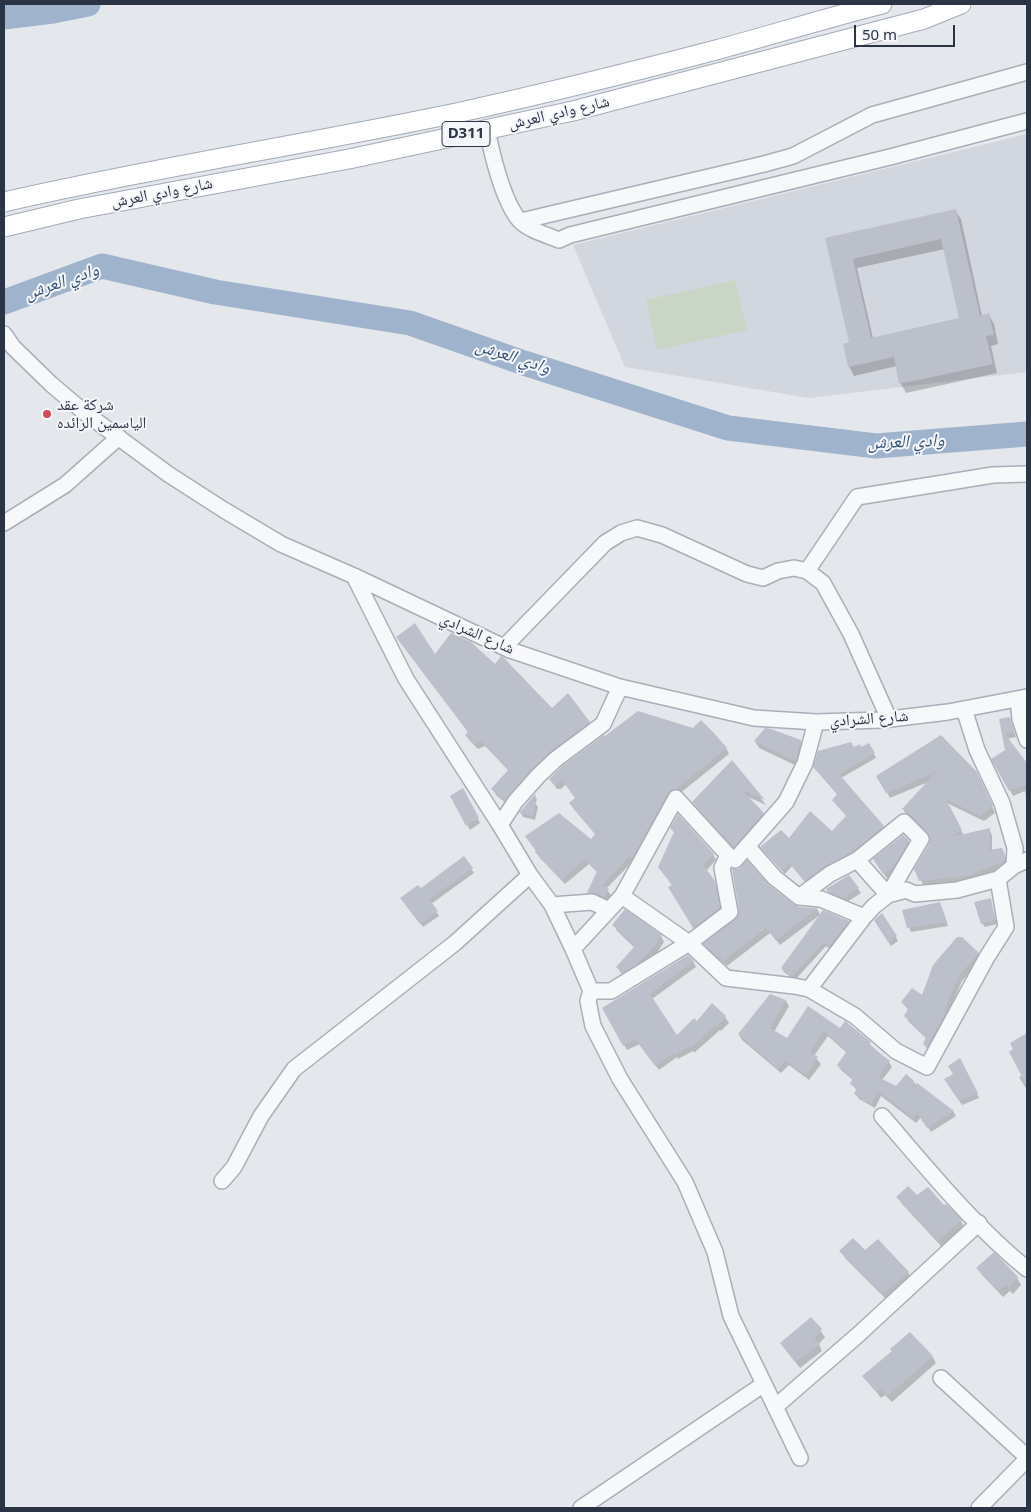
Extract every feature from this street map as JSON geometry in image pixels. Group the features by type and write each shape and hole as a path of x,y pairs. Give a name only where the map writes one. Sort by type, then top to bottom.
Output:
{"main road":[{"name":"شارع وادي العرش","path":"4,202 166,168 387,127 554,91 718,50 882,4"},
{"name":"شارع وادي العرش","path":"4,227 79,209 349,159 573,111 924,19 961,4"},
{"path":"4,197 27,197"},
{"path":"4,233 34,220"}],"street":[{"path":"521,221 793,156 872,115 1027,72"},
{"path":"487,130 493,159 508,199 521,221 539,232 559,240 570,235 890,157 1027,121"},
{"name":"شارع الشرادي","path":"4,334 13,347 51,384 84,412 168,474 240,520 281,544 354,576 504,647 620,687 754,718 816,722 889,719 964,709 1022,698"},
{"path":"4,523 65,485 119,437"},
{"path":"807,571 857,498 993,475 1027,474"},
{"path":"504,647 605,543 621,533 637,528 662,536 747,574 763,578 778,571 794,568 807,571 823,583 851,634 889,719"},
{"path":"354,576 406,679 500,824 530,876 552,905 591,991 588,1001 593,1026 620,1078 685,1182 715,1252 731,1316 800,1458"},
{"path":"500,824 515,802 556,759 603,724 620,687"},
{"path":"1022,698 1020,719 1027,740"},
{"path":"809,989 864,917 874,906 888,896 906,890 915,894 957,890 998,879 1021,863 1014,848 1002,802 978,750 964,709"},
{"path":"573,949 622,896 676,798 728,855 735,860 786,802 805,764 816,722"},
{"path":"799,897 830,874 857,860 904,822 921,839 888,896"},
{"path":"747,846 774,877 799,897 821,899 864,917"},
{"path":"591,991 611,991 689,944 730,912 722,868 728,855"},
{"path":"857,860 888,896"},
{"path":"222,1181 234,1167 261,1116 294,1069 454,943 530,876"},
{"path":"622,896 689,944 726,978 809,989 855,1016 896,1051 928,1068 987,957 1006,926 998,879"},
{"path":"552,905 592,902 609,910"},
{"path":"882,1116 935,1178 1008,1254 1027,1269"},
{"path":"775,1407 859,1334 979,1223"},
{"path":"941,1378 1027,1458 979,1508"},
{"path":"581,1508 764,1384"}],"shaded area":[{"path":"1027,134 1027,372 809,398 625,367 573,245"}],"green space":[{"path":"735,280 747,330 657,350 646,300"}],"building":[{"path":"956,209 980,316 989,313 994,335 986,336 993,364 899,384 894,357 848,367 843,344 849,342 825,238","holes":["941,239 959,318 871,338 853,259"]},
{"path":"415,623 435,654 451,633 471,642 495,664 501,656 503,657 552,708 568,693 590,722 550,752 531,770 505,801 491,789 508,770 481,741 474,744 465,735 468,732 396,637"},
{"path":"638,711 693,728 701,720 727,748 676,789 668,793 632,858 630,856 602,885 609,889 604,897 596,893 587,893 597,871 585,859 562,880 534,851 536,851 525,836 559,813 591,839 595,834 569,803 575,798 562,780 557,784 553,784 549,779 562,766"},
{"path":"1010,717 1014,732 1005,734 1027,763 1027,784 1009,791 991,759 1005,750 999,719"},
{"path":"765,728 801,740 796,761 754,741"},
{"path":"941,735 977,772 993,806 980,816 946,799 962,830 951,837 990,828 989,850 1002,848 1005,861 974,873 975,875 919,881 914,869 929,844 930,836 911,815 902,809 936,772 886,793 876,776"},
{"path":"851,742 854,747 860,744 861,747 869,743 875,753 839,774 884,826 852,852 804,881 790,864 782,871 760,847 781,830 789,838 810,811 832,831 846,816 832,800 837,794 813,767 818,751"},
{"path":"732,760 765,800 741,789 764,813 734,847 692,802"},
{"path":"463,788 479,818 466,826 450,796"},
{"path":"535,794 532,800 536,802 533,816 519,813"},
{"path":"678,814 714,854 703,865 715,881 720,908 693,928 668,887 672,885 658,867 674,832 670,828"},
{"path":"903,835 909,840 893,867 883,874 873,859"},
{"path":"464,856 473,868 429,899 438,911 420,924 400,898 418,885 421,888"},
{"path":"747,860 768,884 793,904 800,907 818,908 776,940 766,928 723,961 703,944 738,916 739,910 732,869 739,869"},
{"path":"849,875 859,888 844,898 828,892 826,889"},
{"path":"991,898 995,920 981,924 974,902"},
{"path":"940,902 947,922 907,928 902,910"},
{"path":"625,909 662,935 654,947 637,964 623,973 616,967 635,946 612,925"},
{"path":"823,910 849,921 829,946 824,942 792,976 781,968"},
{"path":"882,913 897,936 888,942 874,920"},
{"path":"957,937 962,937 979,953 959,975 944,1011 946,1012 927,1047 923,1044 926,1037 904,1016 908,1009 901,1002 912,988 922,995 933,965"},
{"path":"688,955 694,961 650,994 677,1035 694,1018 697,1021 712,1003 726,1016 717,1027 716,1025 691,1048 689,1046 674,1055 673,1053 655,1066 635,1039 623,1046 602,1008"},
{"path":"770,994 786,1000 770,1028 787,1038 808,1006 840,1028 845,1021 871,1042 869,1045 890,1061 878,1077 896,1086 906,1074 914,1081 912,1087 917,1083 954,1111 927,1128 917,1113 913,1118 878,1091 872,1104 861,1099 854,1094 857,1088 850,1084 853,1078 837,1065 847,1051 824,1031 810,1052 818,1057 806,1075 786,1061 778,1069 738,1034"},
{"path":"1027,1033 1027,1086 1009,1052 1013,1049 1010,1043"},
{"path":"960,1058 978,1093 959,1101 944,1079 953,1074 948,1066"},
{"path":"908,1186 917,1195 928,1187 944,1205 946,1204 962,1220 938,1241 896,1197"},
{"path":"853,1238 865,1250 878,1239 909,1272 883,1294 839,1251"},
{"path":"994,1252 1018,1277 1009,1288 1006,1285 998,1291 976,1268"},
{"path":"811,1317 822,1329 814,1339 820,1344 795,1362 780,1343"},
{"path":"910,1332 933,1356 888,1396 881,1389 876,1392 862,1376 892,1351 890,1349"}],"waterway":[{"name":"وادي العرش","path":"4,17 53,11 88,4"},
{"name":"وادي العرش","path":"4,302 102,266 215,292 410,323 524,363 728,428 876,446 1027,434"}],"place":[{"name":"شرکة عقد الیاسمین الرائدہ","path":"47,414"}]}
